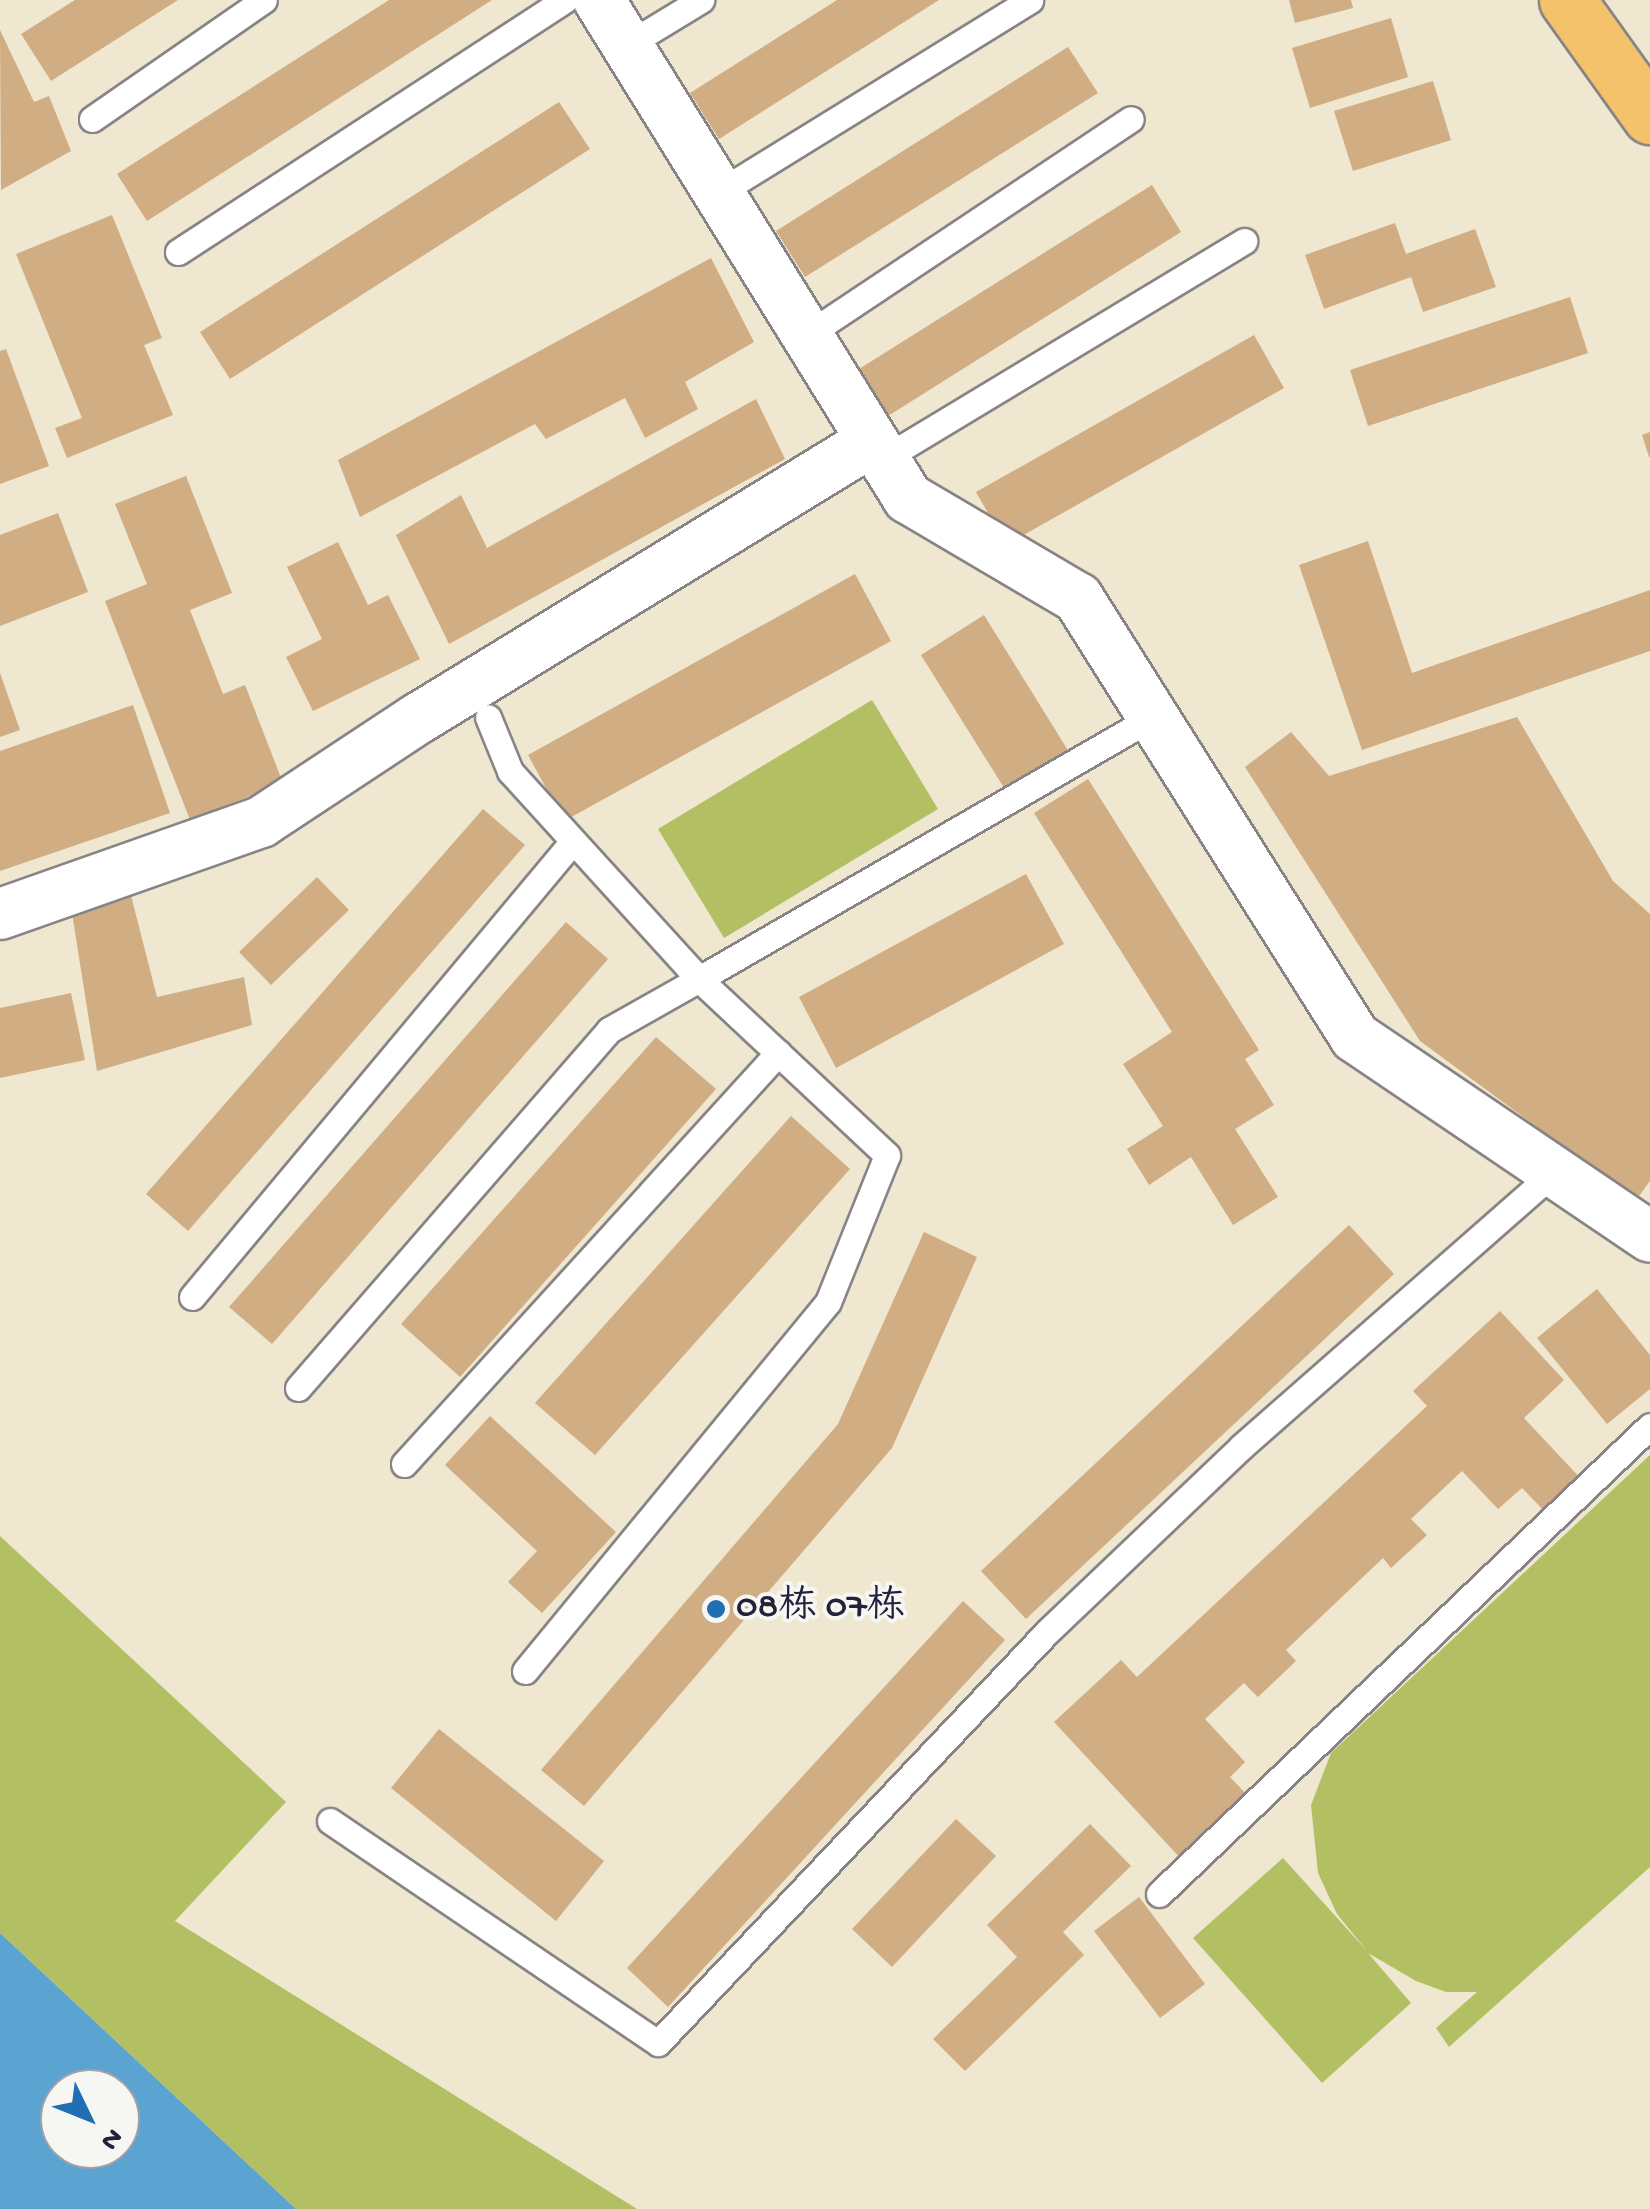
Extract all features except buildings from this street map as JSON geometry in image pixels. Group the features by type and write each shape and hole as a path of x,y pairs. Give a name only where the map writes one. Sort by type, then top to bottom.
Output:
{"highway":[{"path":"1567,0 1650,116"}],"street":[{"path":"599,0 908,498 1078,598 1355,1037 1650,1237"},
{"path":"0,914 262,822 419,718 878,450"}],"lane":[{"path":"92,119 264,0"},
{"path":"178,252 565,0"},
{"path":"627,45 701,0"},
{"path":"718,192 1030,0"},
{"path":"807,335 1131,119"},
{"path":"878,450 1244,240"},
{"path":"488,717 510,771 699,979 887,1155 828,1302 526,1671"},
{"path":"298,1388 609,1030 1153,717"},
{"path":"192,1297 574,841"},
{"path":"404,1464 778,1053"},
{"path":"330,1821 658,2043 1048,1631 1241,1448 1554,1172"},
{"path":"1159,1894 1650,1426"}],"green space":[{"path":"872,700 938,809 724,938 658,829"},
{"path":"1650,1455 1650,1867 1449,2047 1436,2028 1477,1992 1446,1992 1416,1981 1368,1953 1411,2003 1322,2083 1193,1938 1283,1858 1367,1951 1337,1914 1318,1873 1311,1805 1331,1753"},
{"path":"0,1536 286,1802 175,1921 637,2209 296,2209 0,1933"}],"water":[{"path":"0,1933 296,2209 0,2209"}],"place":[{"name":"08栋 07栋","path":"716,1609"}]}
